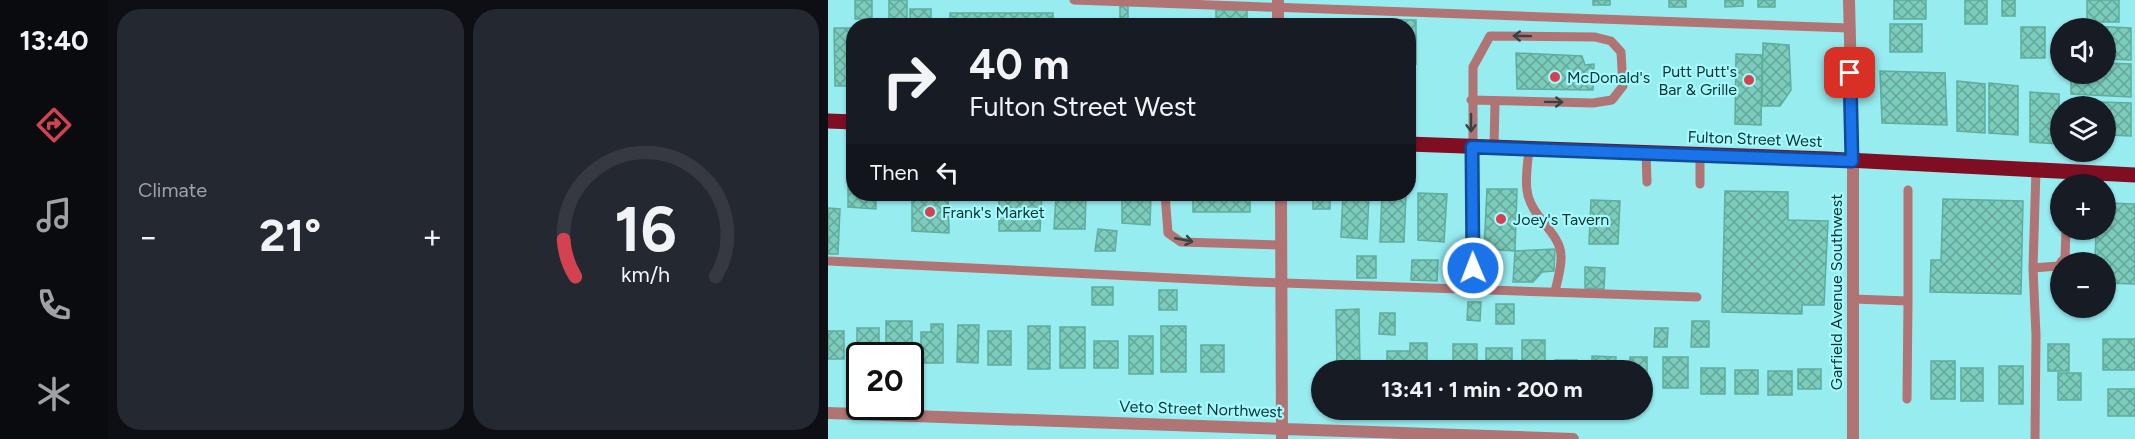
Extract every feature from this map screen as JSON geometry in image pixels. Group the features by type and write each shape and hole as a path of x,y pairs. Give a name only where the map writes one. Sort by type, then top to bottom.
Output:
{"main road":[{"path":"828,121 846,122"},
{"name":"Fulton Street West","path":"1416,144 1852,161 2036,170 2052,174"},
{"name":"Fulton Street West","path":"2116,176 2135,175"}],"street":[{"name":"Garfield Avenue Southwest","path":"1849,0 1853,439"},
{"path":"1281,201 1282,434"},
{"name":"Veto Street Northwest","path":"828,413 1282,434 1573,439"}],"lane":[{"path":"1074,0 1278,4 1849,28"},
{"path":"1471,100 1593,103 1612,100 1623,86 1621,52 1617,45 1595,37 1490,36 1473,67 1471,100 1473,268 1488,290"},
{"path":"1494,147 1495,101"},
{"path":"1529,148 1527,190 1530,202 1534,211 1554,236 1562,256 1555,292"},
{"path":"1646,153 1647,182"},
{"path":"1700,155 1700,184"},
{"path":"2035,439 2036,335 2033,268 2036,170"},
{"path":"1907,399 1908,190"},
{"path":"1166,201 1167,233 1181,242 1281,245"},
{"path":"828,261 1281,282 1697,297"},
{"path":"2033,268 2050,267"},
{"path":"1853,299 1908,301"}],"building":[{"path":"855,0 872,0 872,18 855,18"},
{"path":"889,0 907,0 907,18 889,18"},
{"path":"1593,0 1610,0 1610,5 1593,5"},
{"path":"1669,0 1686,0 1686,7 1669,7"},
{"path":"1725,0 1743,0 1743,6 1725,7"},
{"path":"1758,0 1775,0 1775,7 1758,7"},
{"path":"1894,0 1926,0 1926,19 1894,19"},
{"path":"1965,0 1987,0 1987,24 1965,24"},
{"path":"2002,0 2015,0 2015,16 2002,16"},
{"path":"2087,0 2119,0 2119,22 2116,22 2116,18 2087,18"},
{"path":"1120,4 1128,4 1128,18 1120,18"},
{"path":"910,9 931,9 931,18 910,18"},
{"path":"1216,10 1247,10 1247,18 1216,18"},
{"path":"950,13 1053,13 1053,18 950,18"},
{"path":"1890,24 1922,24 1922,52 1890,52"},
{"path":"2021,27 2045,27 2045,58 2021,58"},
{"path":"2116,27 2131,28 2131,60 2116,59"},
{"path":"834,28 846,28 846,86 835,86"},
{"path":"1763,43 1789,45 1791,90 1780,106 1762,106"},
{"name":"McDonald's","path":"1516,53 1582,56 1585,65 1594,64 1593,90 1517,89"},
{"name":"Putt Putt's Bar & Grille","path":"1736,54 1762,55 1761,125 1735,124"},
{"path":"2116,63 2131,64 2131,97 2071,94 2071,84 2116,84"},
{"path":"1880,71 1945,73 1947,125 1882,123"},
{"path":"1957,81 1985,84 1985,133 1957,131"},
{"path":"1989,83 2018,86 2018,135 1989,133"},
{"path":"2030,92 2059,94 2059,96 2050,96 2050,143 2030,142"},
{"path":"2116,102 2131,103 2131,136 2116,135"},
{"name":"Joey's Tavern","path":"1487,189 1517,189 1515,251 1484,249"},
{"path":"1725,191 1788,192 1788,220 1828,221 1824,305 1802,305 1802,314 1722,312"},
{"path":"1418,193 1447,194 1444,242 1418,240"},
{"path":"1943,199 2023,201 2021,294 1930,292 1931,260 1941,260"},
{"path":"1591,200 1620,201 1618,244 1589,244"},
{"path":"848,201 876,201 876,209 848,207"},
{"name":"Frank's Market","path":"912,201 948,201 949,233 912,231"},
{"path":"999,201 1042,201 1040,231 999,231"},
{"path":"1056,201 1086,201 1085,229 1054,229"},
{"path":"1122,201 1151,201 1150,225 1122,223"},
{"path":"1193,201 1250,201 1250,212 1193,212"},
{"path":"1313,201 1330,201 1330,209 1313,209"},
{"path":"1343,201 1369,201 1367,239 1341,237"},
{"path":"1382,201 1406,201 1404,242 1380,242"},
{"path":"2116,203 2135,204 2135,284 2116,283 2116,252 2095,252 2096,240 2116,240"},
{"path":"828,208 840,209 838,254 828,254"},
{"path":"1098,229 1117,231 1115,251 1095,251"},
{"path":"1555,249 1554,271 1542,272 1533,282 1513,282 1515,251"},
{"path":"1357,256 1376,256 1376,278 1357,278"},
{"path":"1412,260 1438,260 1437,281 1411,280"},
{"path":"1585,267 1605,268 1604,289 1585,288"},
{"path":"1092,287 1113,287 1113,305 1092,305"},
{"path":"1159,290 1177,290 1177,310 1159,310"},
{"path":"1468,302 1481,302 1480,321 1467,320"},
{"path":"1496,304 1514,304 1514,324 1496,324"},
{"path":"1359,309 1360,360 1337,360 1336,310"},
{"path":"1380,313 1395,313 1395,335 1379,334"},
{"path":"886,321 912,321 912,342 886,342"},
{"path":"1692,321 1709,321 1709,347 1691,347"},
{"path":"931,324 943,324 943,363 924,363 924,342 921,342 921,332 931,332"},
{"path":"958,325 979,325 978,363 957,362"},
{"path":"1028,326 1050,326 1050,369 1028,369"},
{"path":"1161,326 1186,326 1186,372 1161,372"},
{"path":"1060,327 1085,327 1085,368 1060,368"},
{"path":"857,328 879,328 879,342 857,342"},
{"path":"1655,328 1668,328 1667,347 1654,347"},
{"path":"828,331 844,331 844,359 828,359"},
{"path":"988,331 1011,331 1011,365 988,365"},
{"path":"1129,336 1153,336 1153,374 1129,374"},
{"path":"2103,339 2135,339 2135,370 2103,370"},
{"path":"1522,340 1545,340 1545,360 1522,360"},
{"path":"1094,341 1118,341 1118,368 1094,368"},
{"path":"1410,343 1427,343 1427,360 1387,360 1387,351 1410,351"},
{"path":"1453,344 1477,344 1477,360 1453,360"},
{"path":"2048,344 2069,344 2069,371 2048,371"},
{"path":"1201,345 1224,345 1224,372 1201,372"},
{"path":"1486,348 1512,348 1512,360 1486,360"},
{"path":"1592,356 1616,357 1616,360 1592,360"},
{"path":"1630,357 1647,357 1647,360 1630,360"},
{"path":"1663,357 1688,357 1688,388 1663,388"},
{"path":"1931,361 1955,361 1955,399 1931,399"},
{"path":"1999,366 2023,366 2023,404 1999,404"},
{"path":"1701,368 1725,368 1725,394 1701,394"},
{"path":"1961,368 1983,368 1983,401 1961,401"},
{"path":"1798,369 1821,369 1821,389 1798,389"},
{"path":"1735,370 1758,370 1758,394 1735,394"},
{"path":"1768,371 1792,371 1792,395 1768,395"},
{"path":"2058,373 2081,373 2081,400 2058,400"},
{"path":"2108,389 2135,389 2135,416 2108,416"}],"place":[{"name":"McDonald's","path":"1555,77"},
{"name":"Putt Putt's Bar & Grille","path":"1749,80"},
{"name":"Frank's Market","path":"930,212"},
{"name":"Joey's Tavern","path":"1501,219"}],"route":[{"path":"1473,268 1472,147 1852,161 1850,73"}]}
